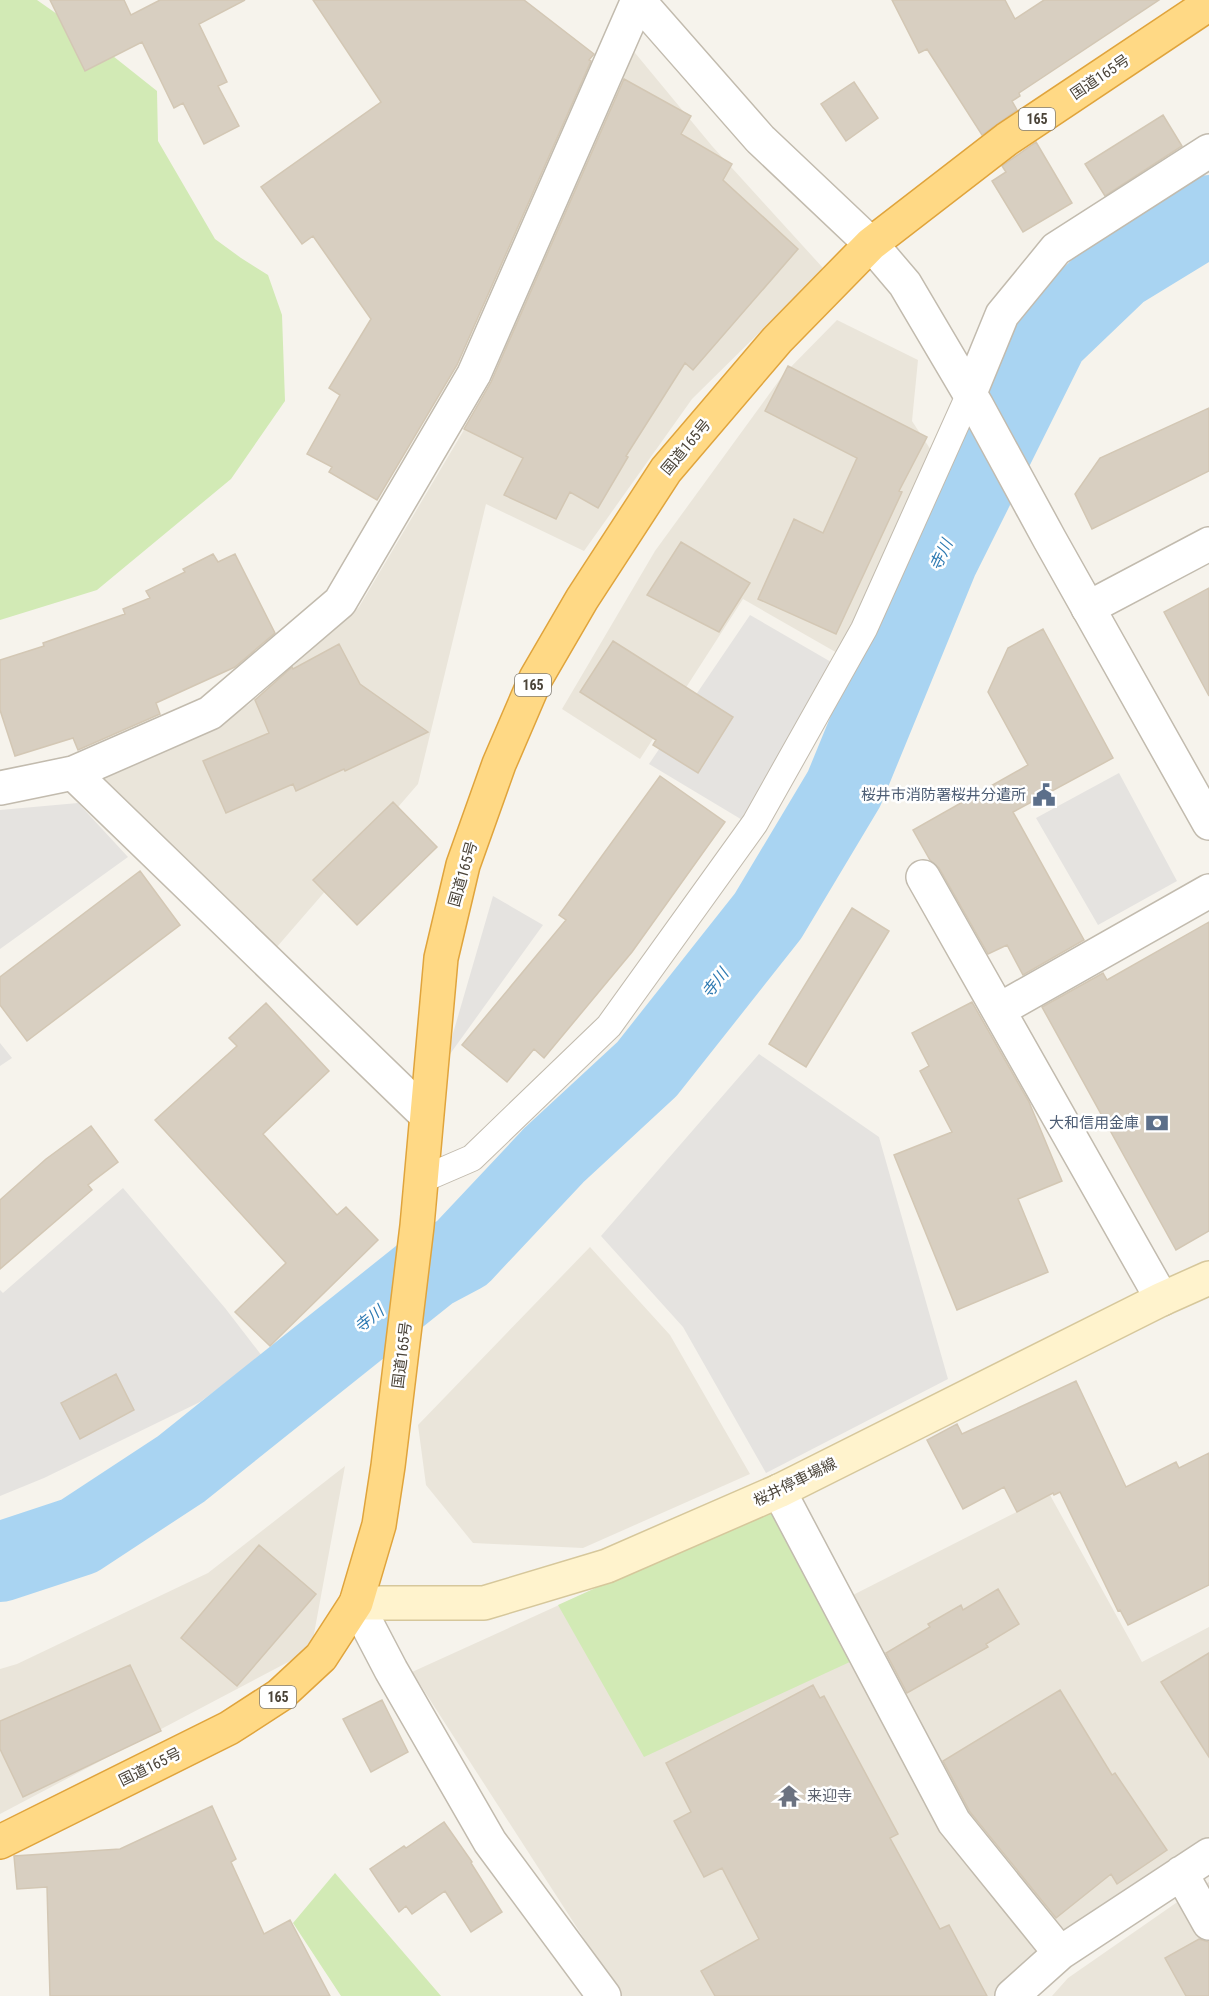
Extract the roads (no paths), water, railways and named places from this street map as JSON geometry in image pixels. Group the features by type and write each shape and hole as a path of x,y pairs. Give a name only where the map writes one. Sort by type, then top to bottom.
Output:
{"highway":[{"name":"国道165号","path":"0,1842 229,1728 280,1695 321,1657 356,1603 379,1525 395,1418 417,1226 441,958 463,865 499,764 537,678 582,599 666,470 777,340 871,244 1007,139 1209,4"}],"main road":[{"name":"桜井停車場線","path":"356,1603 484,1603 607,1566 779,1491 1162,1299 1209,1278"}],"street":[{"path":"0,788 73,773 210,713 340,602 474,374 638,0 760,139 871,244 905,284 973,400 1209,823"},
{"path":"973,400 1002,315 1056,249 1209,151"},
{"path":"1088,608 1209,544"},
{"path":"73,773 426,1115"},
{"path":"923,877 1162,1299"},
{"path":"999,1010 1209,891"},
{"path":"779,1491 954,1821 1060,1953"},
{"path":"356,1603 391,1670 490,1842 603,1996"},
{"path":"1012,1996 1060,1953 1209,1855"},
{"path":"1181,1873 1209,1923"}],"lane":[{"path":"421,1179 472,1158 609,1026 755,823 864,629 973,400"}],"waterway":[{"name":"寺川","path":"0,1562 79,1536 181,1469 430,1270 462,1253 554,1155 647,1069 768,916 844,789 938,560 1049,337 1119,270 1209,215"}],"place":[{"name":"桜井市消防署桜井分遣所","path":"1044,795"},
{"name":"大和信用金庫","path":"1157,1123"},
{"name":"来迎寺","path":"789,1796"}]}
